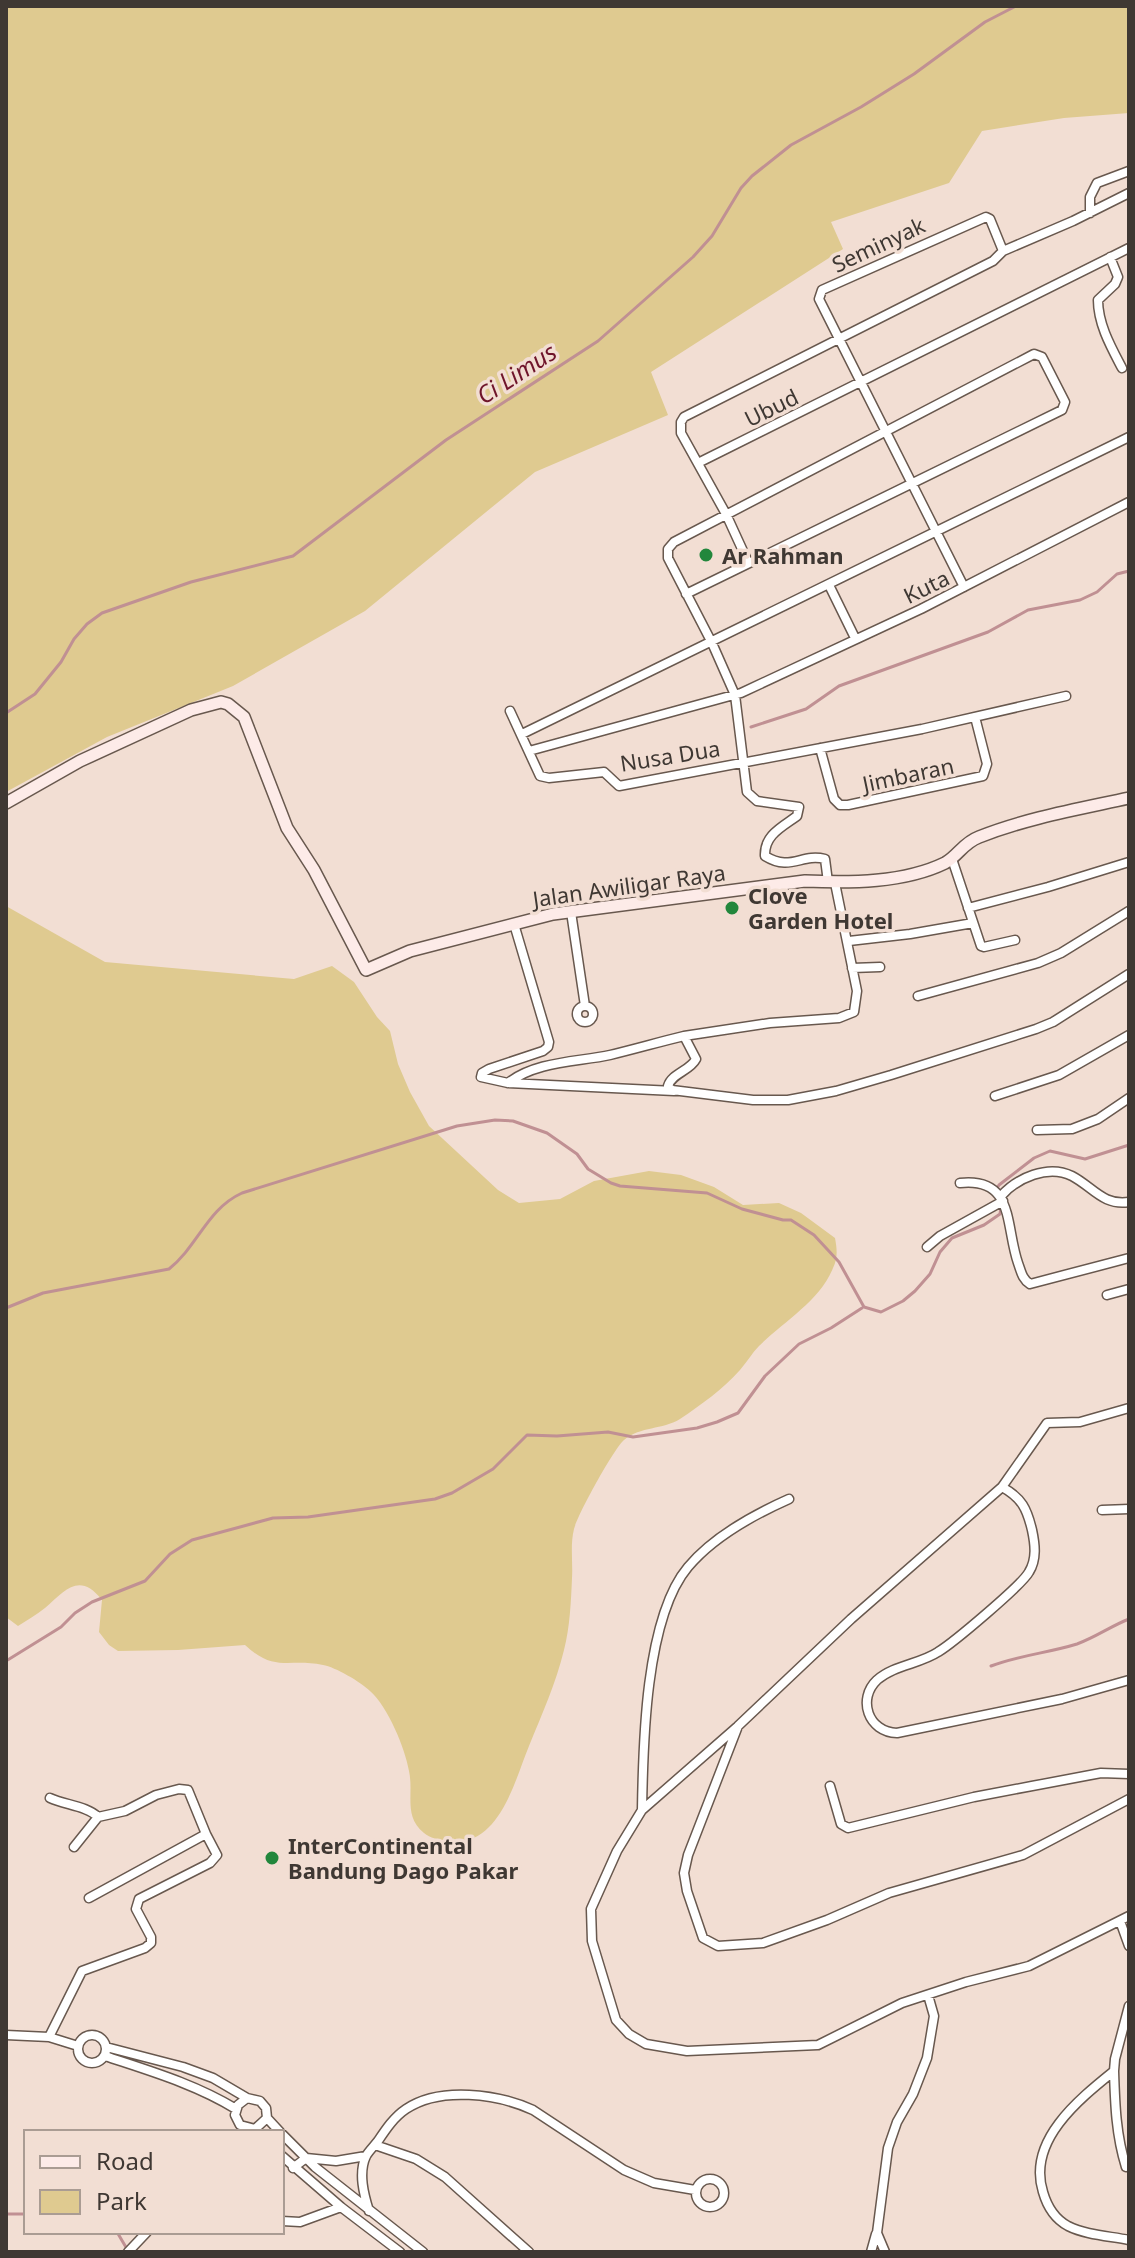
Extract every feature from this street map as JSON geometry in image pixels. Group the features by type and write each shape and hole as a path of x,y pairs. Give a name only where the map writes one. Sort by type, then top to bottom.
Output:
{"street":[{"path":"1090,213 1090,197 1097,183 1129,171"},
{"path":"964,587 838,338 993,261 1003,251 1129,193"},
{"name":"Seminyak","path":"838,338 819,299 822,290 980,217 990,219 1003,251"},
{"path":"861,383 1129,248"},
{"path":"1110,257 1118,277 1098,300 1098,309 1122,368"},
{"name":"Ubud","path":"838,338 693,411 681,422 681,433 698,463 861,383"},
{"path":"508,1083 547,1066 610,1055 684,1036 850,1015 856,1008 858,998 849,941 825,859 819,857 786,865 765,856 764,847 769,837 800,811 799,807 757,801 750,796 746,787 735,695 668,558 668,549 674,542 726,514 1034,354 1042,357 1065,402 1062,410 686,594"},
{"path":"938,531 1129,437"},
{"path":"698,463 748,562"},
{"name":"Kuta","path":"735,695 964,587 1129,502"},
{"name":"Kuta","path":"712,643 938,531"},
{"path":"829,585 855,638"},
{"path":"522,734 712,643"},
{"name":"Nusa Dua","path":"529,751 735,695"},
{"name":"Jimbaran","path":"743,761 975,717 1066,696"},
{"name":"Jalan Awiligar Raya","path":"6,803 80,761 191,710 221,702 228,704 244,717 287,828 314,870 366,970 410,951 571,912 794,882 888,878 928,869 952,859 965,844 982,836 1056,814 1129,798"},
{"name":"Nusa Dua","path":"510,711 540,776 544,778 604,772 619,786 743,761"},
{"name":"Jimbaran","path":"820,748 834,799 840,805 848,805 983,776 987,764 975,717"},
{"path":"952,859 982,947 1015,940"},
{"path":"968,908 1129,862"},
{"path":"918,996 1038,963 1061,953 1129,911"},
{"path":"571,912 585,1006"},
{"path":"849,941 973,923"},
{"path":"514,924 549,1042 543,1051 482,1073 481,1077 508,1083 675,1091 772,1102 836,1091 1036,1029 1053,1022 1129,974"},
{"path":"852,968 880,967"},
{"path":"995,1096 1059,1075 1129,1035"},
{"path":"675,1091 668,1086 669,1081 696,1059 684,1036"},
{"path":"1037,1130 1072,1129 1098,1119 1129,1098"},
{"path":"927,1247 1002,1199 1023,1179 1037,1173 1051,1172 1073,1177 1107,1201 1129,1202"},
{"path":"960,1183 974,1182 987,1186 1002,1199 1009,1220 1011,1243 1024,1280 1030,1284 1129,1258"},
{"path":"1107,1295 1129,1289"},
{"path":"1129,1408 1080,1422 1047,1423 1002,1487 851,1619 738,1726 642,1810 617,1851 591,1909 589,1925 616,2020 629,2034 646,2044 687,2051 806,2047 830,2039 902,2003 1029,1966 1125,1919 1129,1946"},
{"path":"1002,1487 1019,1498 1027,1510 1035,1547 1029,1573 938,1652 878,1679 868,1696 869,1714 874,1724 879,1729 897,1733 1128,1683"},
{"path":"642,1810 648,1690 660,1625 677,1586 687,1567 717,1540 789,1499"},
{"path":"1102,1510 1129,1509"},
{"path":"738,1726 698,1826 684,1873 703,1938 718,1946 776,1940 889,1893 1023,1855 1129,1799"},
{"path":"830,1786 841,1824 848,1828 1003,1791 1101,1773 1129,1774"},
{"path":"49,2037 82,1971 151,1943 136,1903 139,1899 215,1859 215,1851 193,1799 188,1790 179,1789 156,1795 125,1811 98,1817 74,1847"},
{"path":"50,1798 64,1805 94,1812 98,1817"},
{"path":"89,1898 206,1834"},
{"path":"871,2252 877,2233 888,2148 927,2058 933,2032 934,2016 928,1995"},
{"path":"1128,2168 1115,2117 1114,2071 1129,2006"},
{"path":"6,2035 49,2037 78,2046"},
{"path":"94,2035 102,2039 106,2052 94,2064 85,2062 78,2055 78,2046 83,2038 94,2035"},
{"path":"106,2052 183,2067 213,2078 264,2104 267,2118 278,2130"},
{"path":"106,2052 211,2094 236,2109 240,2125 257,2130 267,2118"},
{"path":"1114,2071 1091,2089 1056,2127 1041,2153 1039,2176 1051,2212 1066,2225 1085,2232 1129,2240"},
{"path":"369,2211 363,2191 366,2156 392,2122 414,2104 463,2095 505,2098 533,2110 624,2170 654,2183 695,2190"},
{"path":"236,2109 247,2098"},
{"path":"284,2136 369,2211 423,2252"},
{"path":"375,2145 431,2167 529,2252"},
{"path":"293,2168 306,2158 336,2161 366,2156"},
{"path":"284,2158 400,2252"},
{"path":"284,2221 300,2222 341,2207"},
{"path":"877,2233 885,2252"},
{"path":"128,2252 145,2234"}],"green space":[{"path":"6,6 1129,6 1129,113 1064,118 982,131 949,183 831,222 843,249 651,372 668,415 535,472 365,611 233,686 107,737 6,792"},
{"path":"6,906 105,962 294,979 332,966 354,982 390,1031 398,1064 429,1126 498,1190 519,1203 560,1199 594,1181 649,1171 681,1175 714,1187 743,1205 779,1203 801,1213 835,1238 835,1264 810,1301 759,1346 740,1370 712,1396 673,1422 644,1430 624,1440 604,1469 574,1529 569,1623 557,1674 510,1794 492,1824 479,1835 464,1841 446,1841 424,1833 411,1812 407,1762 389,1717 370,1691 334,1669 311,1663 274,1662 245,1645 118,1651 99,1632 102,1600 94,1591 79,1585 66,1590 18,1626 6,1617"}],"waterway":[{"name":"Ci Limus","path":"6,713 35,694 61,662 74,639 102,613 191,582 293,556 446,440 598,341 693,257 712,236 741,188 791,145 861,107 914,74 985,22 1016,6"},
{"path":"751,727 806,709 839,686 988,632 1028,610 1080,600 1097,592 1117,574 1129,571"},
{"path":"6,1308 43,1293 169,1269 220,1208 242,1193 457,1126 495,1120 513,1121 547,1133 577,1154 588,1169 611,1183 707,1193 742,1209 791,1220 814,1235 839,1262 864,1307 881,1312 915,1291 930,1274 940,1252 952,1238 984,1225 1000,1214 1001,1207 994,1193 999,1185 1034,1158 1050,1151 1085,1159 1129,1145"},
{"path":"6,1661 61,1627 92,1602 145,1581 170,1554 192,1540 273,1518 308,1517 435,1499 452,1493 493,1469 527,1435 608,1432 633,1437 717,1422 738,1413 765,1376 799,1344 862,1308"},
{"path":"991,1666 1077,1644 1129,1619"},
{"path":"6,2214 24,2214"},
{"path":"118,2234 127,2249"}],"place":[{"name":"Ar Rahman","path":"706,555"},
{"name":"Clove Garden Hotel","path":"732,908"},
{"name":"InterContinental Bandung Dago Pakar","path":"272,1858"}]}
